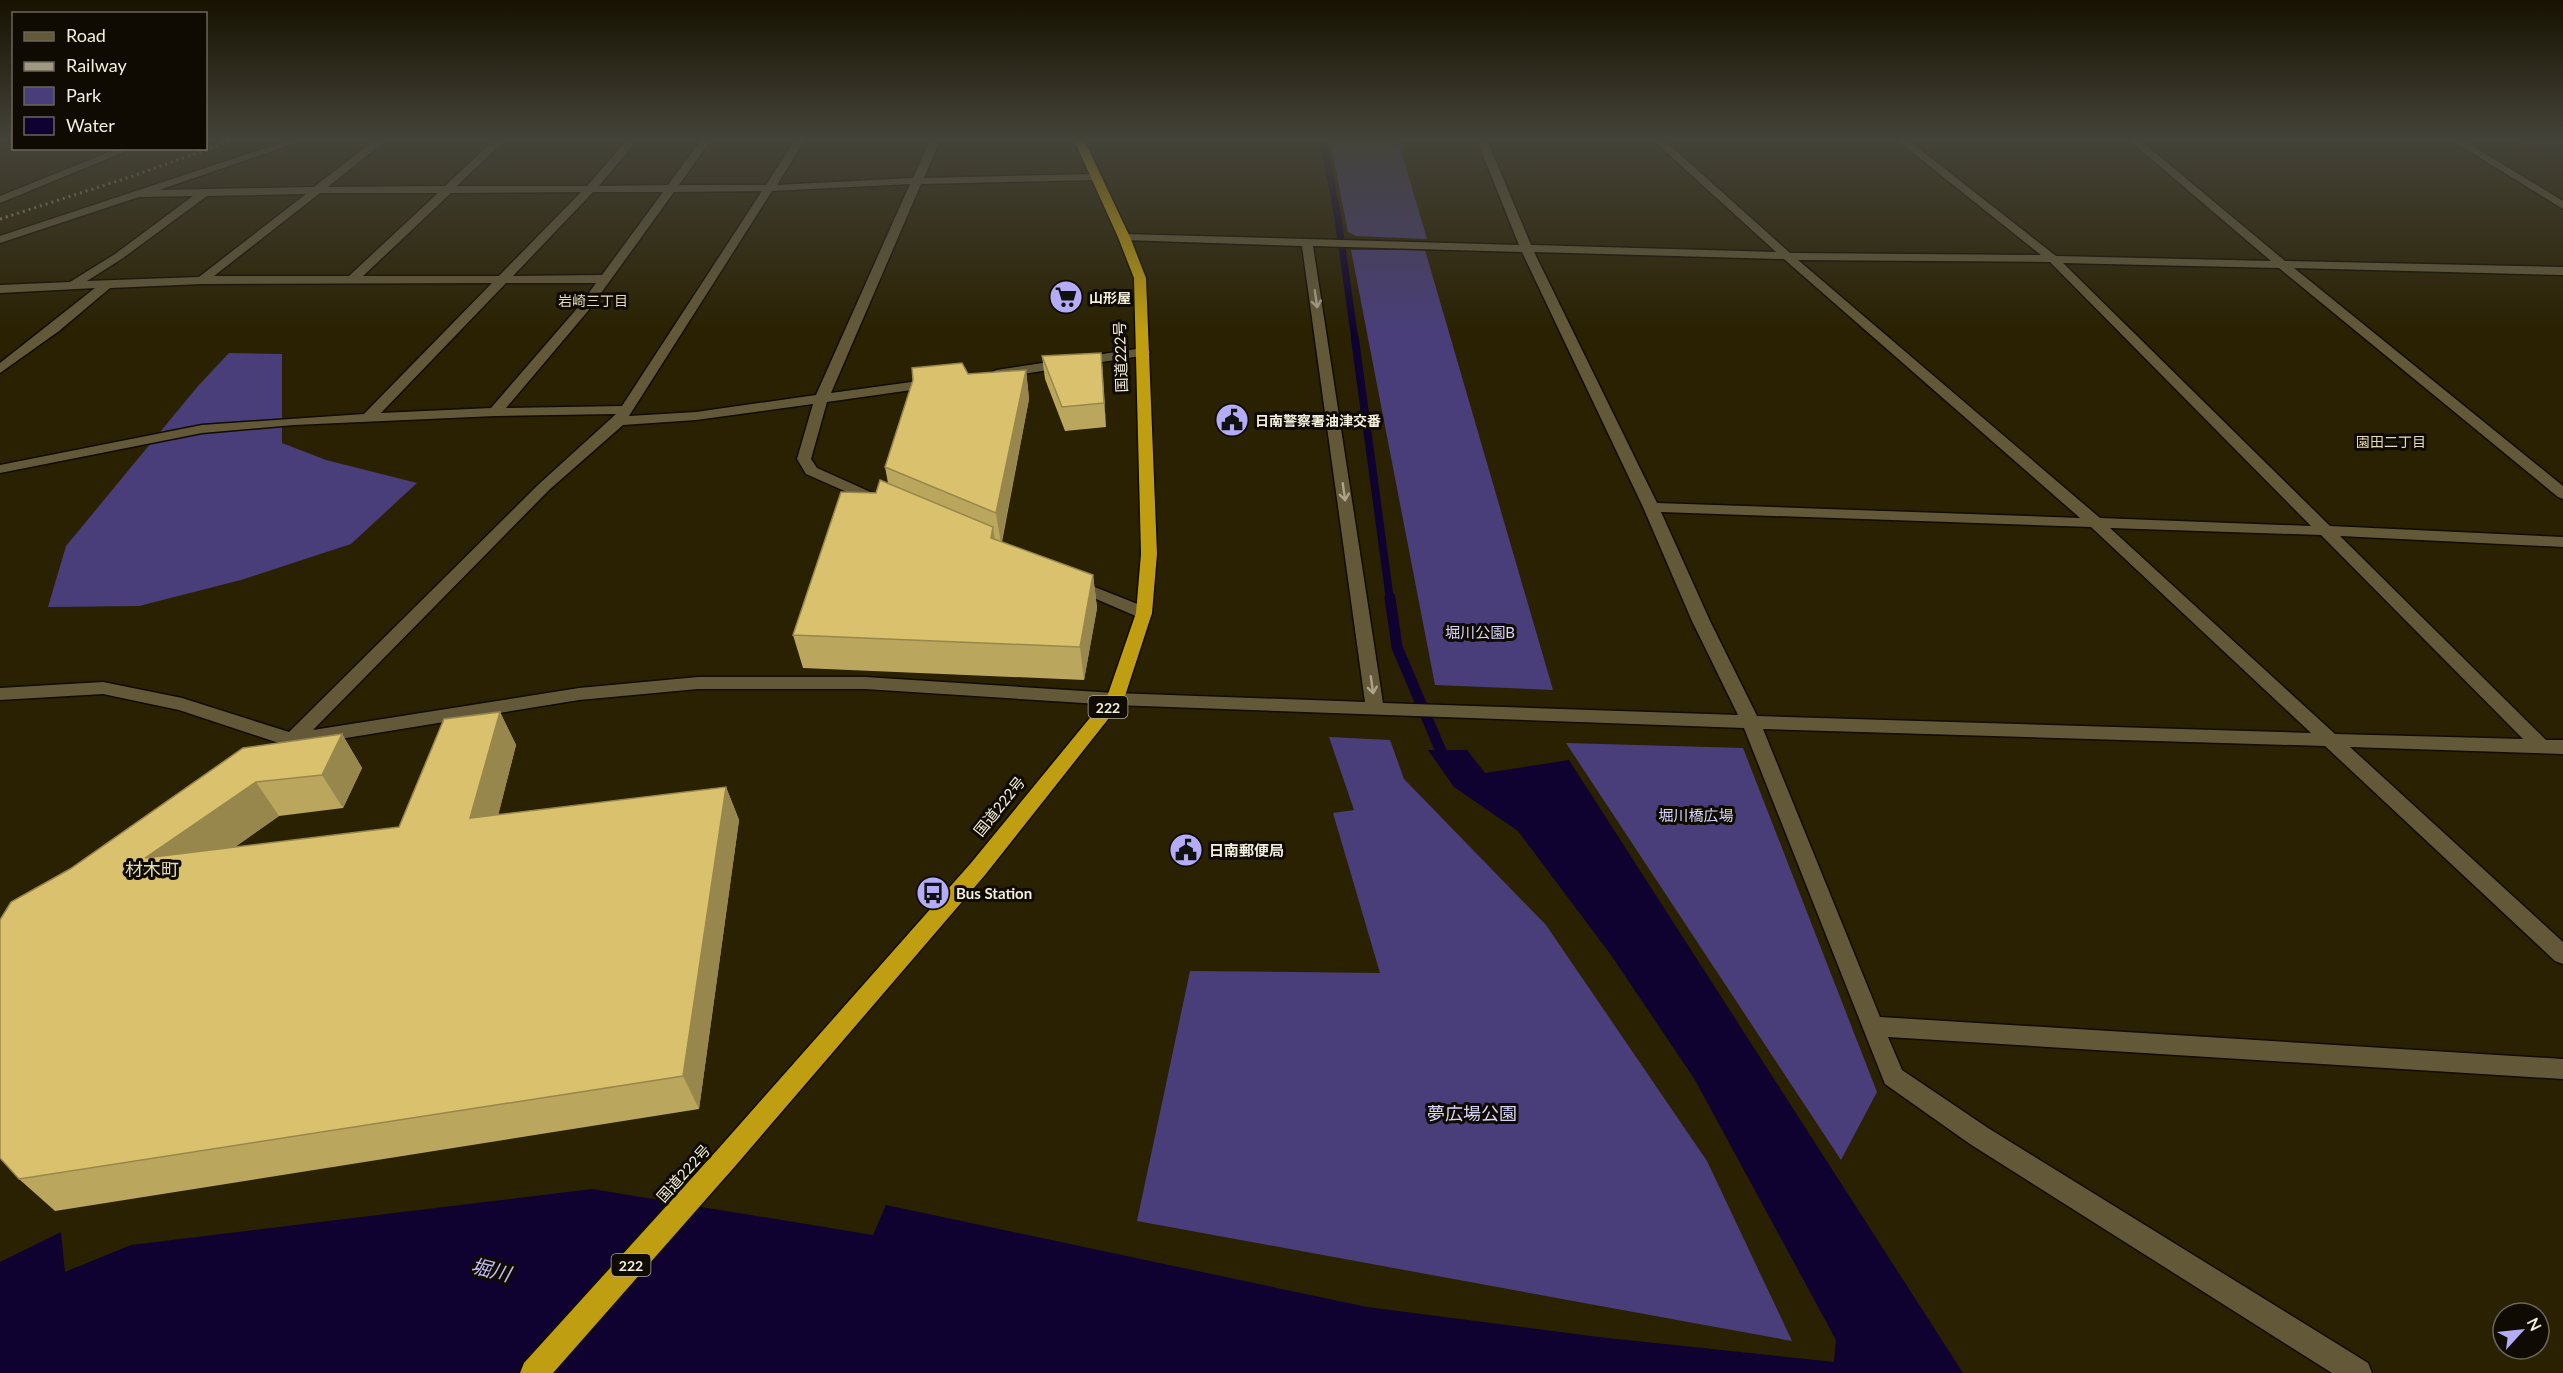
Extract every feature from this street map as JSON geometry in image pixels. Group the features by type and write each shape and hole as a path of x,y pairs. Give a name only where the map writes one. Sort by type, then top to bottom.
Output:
{"highway":[{"name":"国道222号","path":"534,1373 728,1156 978,869 1115,699 1144,613 1149,554 1140,278 1109,204"}],"street":[{"path":"0,240 109,204"},
{"path":"70,287 119,256 189,204"},
{"path":"202,280 302,204"},
{"path":"351,281 433,204"},
{"path":"368,418 575,204"},
{"path":"495,412 584,308 659,204"},
{"path":"273,753 293,740 544,488 622,416 760,204"},
{"path":"897,509 811,471 804,459 821,400 906,204"},
{"path":"1508,204 1526,248 1651,507 1701,621 1751,722 1893,1077 1979,1136 2358,1373"},
{"path":"1729,204 2097,524 2563,955"},
{"path":"1983,204 2053,259 2541,746"},
{"path":"2211,204 2387,352 2563,494"},
{"path":"1124,237 1787,256 2053,259 2563,272"},
{"path":"1307,242 1375,708"},
{"path":"0,289 202,280 605,279"},
{"path":"0,369 105,286"},
{"path":"987,376 1143,352"},
{"path":"0,469 202,429 294,421 495,412 696,416 952,381"},
{"path":"1651,507 2328,531 2563,542"},
{"path":"1053,575 1144,613"},
{"path":"0,694 103,688 182,704 293,740 579,694 699,683 865,683 1115,699 2333,742 2563,747"},
{"path":"1872,1026 2563,1069"}],"green space":[{"path":"1343,204 1417,204 1427,239 1356,236 1348,232"},
{"name":"堀川公園B","path":"1351,250 1425,250 1553,690 1435,685"},
{"path":"229,353 282,354 282,443 326,460 417,483 351,544 241,580 139,606 48,607 66,546 198,386"},
{"name":"夢広場公園","path":"1329,737 1390,740 1404,779 1546,925 1707,1161 1792,1341 1137,1221 1190,971 1380,973 1333,813 1354,810"},
{"name":"堀川橋広場","path":"1566,743 1743,748 1877,1092 1841,1160"}],"water":[{"name":"堀川","path":"1428,750 1467,750 1485,773 1569,760 1963,1373 0,1373 0,1262 61,1232 65,1272 131,1245 592,1189 873,1235 886,1205 1367,1307 1599,1337 1834,1362 1836,1340 1695,1080 1611,955 1518,831 1454,787"}],"building":[{"path":"1101,353 1104,403 1062,407 1042,356"},
{"path":"962,363 968,374 1026,370 996,513 885,467 913,380 912,368"},
{"path":"880,480 993,527 991,538 1093,575 1080,647 793,635 841,492 876,493"},
{"path":"500,712 470,818 726,787 683,1076 19,1179 0,1158 0,920 11,902 70,869 243,748 342,734 322,775 256,782 145,858 399,827 444,719"}],"waterway":[{"path":"1335,204 1355,340"},
{"path":"1355,339 1390,600"},
{"path":"1390,598 1397,647 1446,763"}],"railway":[{"path":"0,219 46,204"}],"place":[{"name":"山形屋","path":"1066,297"},
{"name":"日南警察署油津交番","path":"1232,420"},
{"name":"日南郵便局","path":"1186,850"},
{"name":"Bus Station","path":"933,893"}],"district":[{"name":"岩崎三丁目","path":"593,300"},
{"name":"園田二丁目","path":"2391,441"},
{"name":"材木町","path":"152,869"}]}
